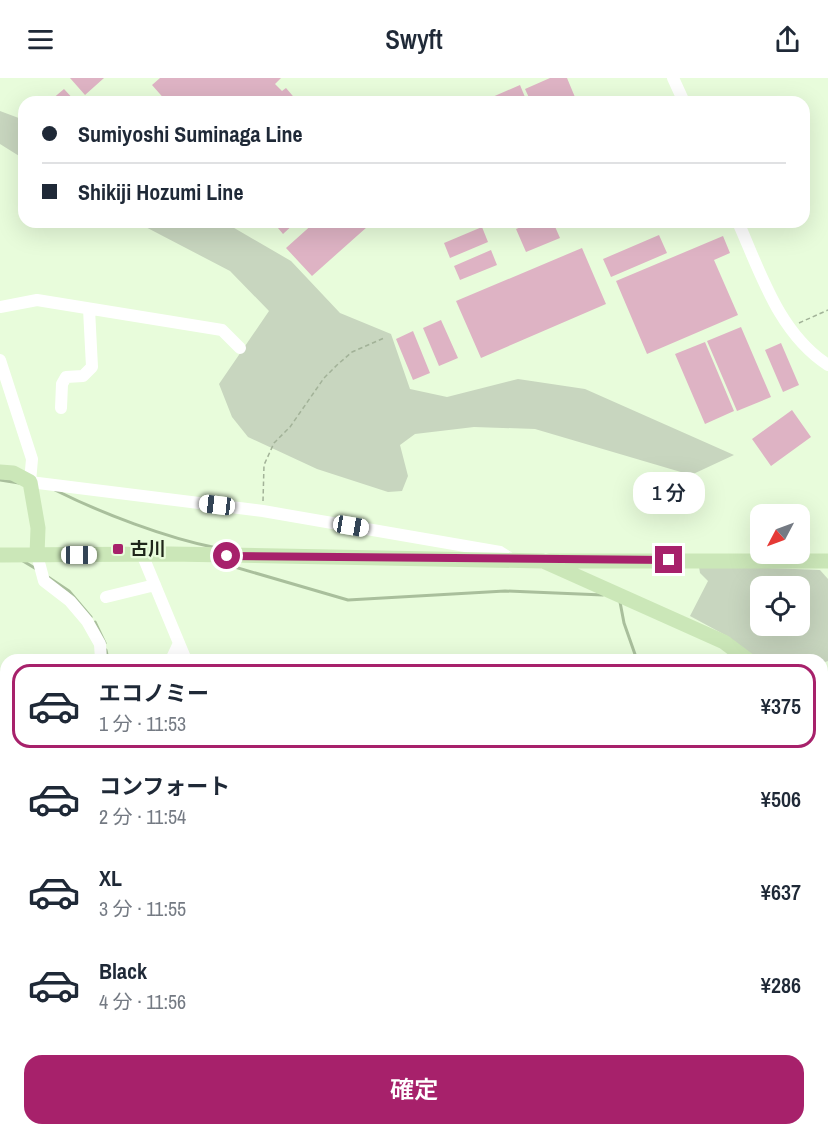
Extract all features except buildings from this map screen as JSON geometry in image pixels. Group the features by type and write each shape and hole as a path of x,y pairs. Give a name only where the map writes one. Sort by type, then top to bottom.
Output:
{"main road":[{"path":"0,472 13,473 30,482 38,528 38,555"},
{"path":"0,555 142,554 543,561 828,561"},
{"path":"543,561 724,642 740,654"}],"street":[{"path":"673,78 681,96"},
{"path":"741,228 788,329 815,357 828,365"},
{"path":"0,307 37,300 222,330 240,348"},
{"path":"61,408 62,384 66,376 83,376 92,367 89,309"},
{"path":"0,360 32,459 30,482 263,511 500,552 512,559"},
{"path":"142,554 184,654"},
{"path":"38,555 44,581 70,601 87,621 100,644 101,654"},
{"path":"106,597 154,585"},
{"path":"174,654 179,643"}],"path":[{"path":"788,329 828,310"},
{"path":"263,511 264,465 274,443 290,427 324,378 337,365 352,352 384,338"}],"green space":[{"path":"0,111 18,118 18,155 0,144"},
{"path":"148,228 234,228 291,261 340,313 391,334 410,389 447,397 518,379 585,389 734,455 691,475 535,429 474,427 415,434 400,445 408,476 402,491 388,492 317,469 248,437 232,417 219,384 269,311 230,271"},
{"path":"699,567 820,570 828,579 828,654 748,654 727,636 690,616 708,581 700,573"}],"waterway":[{"path":"0,480 19,483"},
{"path":"55,490 134,524 217,548"},
{"path":"23,561 38,570"},
{"path":"221,563 348,600 505,591 603,595"},
{"path":"48,577 69,591 91,617"},
{"path":"620,602 624,623 635,654"},
{"path":"95,622 105,643"},
{"path":"106,650 107,654"}],"place":[{"name":"古川","path":"118,549"}],"route":[{"path":"227,556 543,561 669,560"}]}
